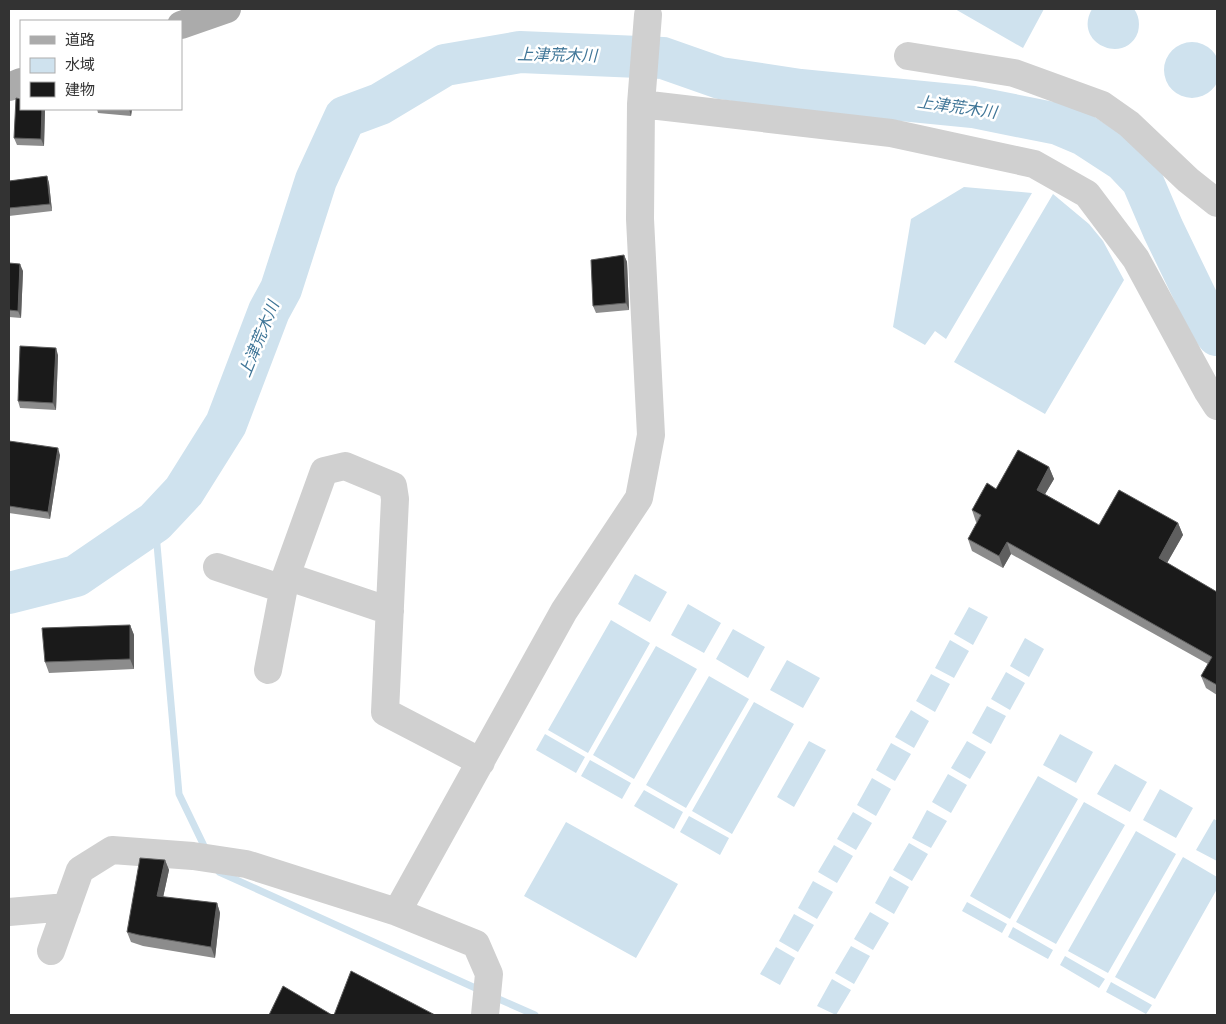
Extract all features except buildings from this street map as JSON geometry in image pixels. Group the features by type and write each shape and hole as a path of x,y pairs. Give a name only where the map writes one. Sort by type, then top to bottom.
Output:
{"main road":[{"path":"182,25 227,9"}],"street":[{"path":"397,912 564,611 639,498 651,435 640,219 641,104 648,15"},
{"path":"908,56 1014,73 1102,105 1129,124 1188,180 1217,203"},
{"path":"641,104 891,133 1034,164 1087,194 1109,223 1136,259 1217,406"},
{"path":"268,670 284,583 324,471 345,466 393,486 395,499 385,712 481,762"},
{"path":"217,568 284,583 390,612"},
{"path":"52,951 80,870 112,850 193,856 246,864 397,912 476,944 489,974 485,1015"},
{"path":"9,912 67,907"}],"water":[{"path":"955,9 1044,9 1023,48"},
{"path":"1092,9 1134,9 1138,17 1139,26 1132,42 1123,48 1113,49 1095,41 1089,32 1088,21"},
{"path":"1192,42 1203,44 1212,50 1218,59 1220,70 1218,81 1212,90 1203,96 1192,98 1181,96 1172,90 1166,81 1164,70 1166,59 1172,50 1181,44"},
{"path":"964,187 1032,193 946,339 935,331 925,345 893,327 911,219"},
{"path":"1053,194 1089,224 1103,241 1124,280 1045,414 954,362"},
{"path":"635,574 667,592 650,622 618,604"},
{"path":"688,604 721,623 704,653 671,635"},
{"path":"969,607 988,617 973,645 954,634"},
{"path":"611,620 650,643 588,753 548,730"},
{"path":"733,629 765,647 748,678 716,659"},
{"path":"1025,638 1044,649 1029,677 1010,666"},
{"path":"950,640 969,651 954,678 935,668"},
{"path":"656,646 697,669 634,779 593,755"},
{"path":"787,660 820,678 803,708 770,690"},
{"path":"1006,672 1025,683 1010,710 991,699"},
{"path":"931,674 950,684 935,712 916,701"},
{"path":"709,676 749,699 686,808 646,785"},
{"path":"754,702 794,724 732,834 692,811"},
{"path":"987,706 1006,716 991,744 972,733"},
{"path":"911,710 929,721 914,748 895,737"},
{"path":"545,734 585,757 576,773 536,750"},
{"path":"1060,734 1093,752 1076,783 1043,765"},
{"path":"809,741 826,750 794,807 777,797"},
{"path":"967,741 986,752 970,779 951,768"},
{"path":"891,743 911,754 895,781 876,770"},
{"path":"590,760 631,783 622,799 581,776"},
{"path":"1115,764 1147,782 1130,812 1097,794"},
{"path":"948,774 967,785 951,813 932,802"},
{"path":"1038,776 1078,799 1010,919 970,896"},
{"path":"872,778 891,789 876,816 857,805"},
{"path":"1160,789 1193,808 1176,838 1143,820"},
{"path":"644,790 683,812 674,829 634,806"},
{"path":"1084,802 1125,825 1056,944 1016,922"},
{"path":"927,810 947,821 931,848 912,838"},
{"path":"853,812 872,823 856,850 837,839"},
{"path":"689,816 729,838 720,855 680,832"},
{"path":"1214,819 1217,821 1217,861 1196,850"},
{"path":"566,822 678,884 636,958 524,896"},
{"path":"1136,831 1176,854 1108,973 1068,951"},
{"path":"909,843 928,854 912,881 893,870"},
{"path":"834,845 853,856 837,883 818,872"},
{"path":"1183,857 1217,877 1217,889 1155,999 1115,977"},
{"path":"890,876 909,887 894,914 875,903"},
{"path":"813,881 833,892 817,919 798,908"},
{"path":"967,902 1007,924 1002,933 962,911"},
{"path":"870,912 889,923 873,950 854,939"},
{"path":"794,914 814,925 798,952 779,941"},
{"path":"1013,927 1053,950 1048,959 1008,937"},
{"path":"851,946 870,956 854,984 835,973"},
{"path":"776,947 795,958 780,985 760,974"},
{"path":"1065,956 1105,979 1099,988 1060,965"},
{"path":"832,979 851,990 836,1015 817,1006"},
{"path":"1111,982 1152,1005 1146,1014 1106,992"}],"waterway":[{"name":"上津荒木川","path":"9,593 76,576 155,522 184,491 226,424 269,311 281,289 316,180 345,117 380,104 445,65 520,52 663,58 720,78 800,90 973,107 1058,124 1084,135 1124,161 1142,180 1163,229 1208,322 1217,335"},
{"path":"155,522 179,794 206,850"},
{"path":"219,872 482,991"},
{"path":"492,996 535,1015"}]}
